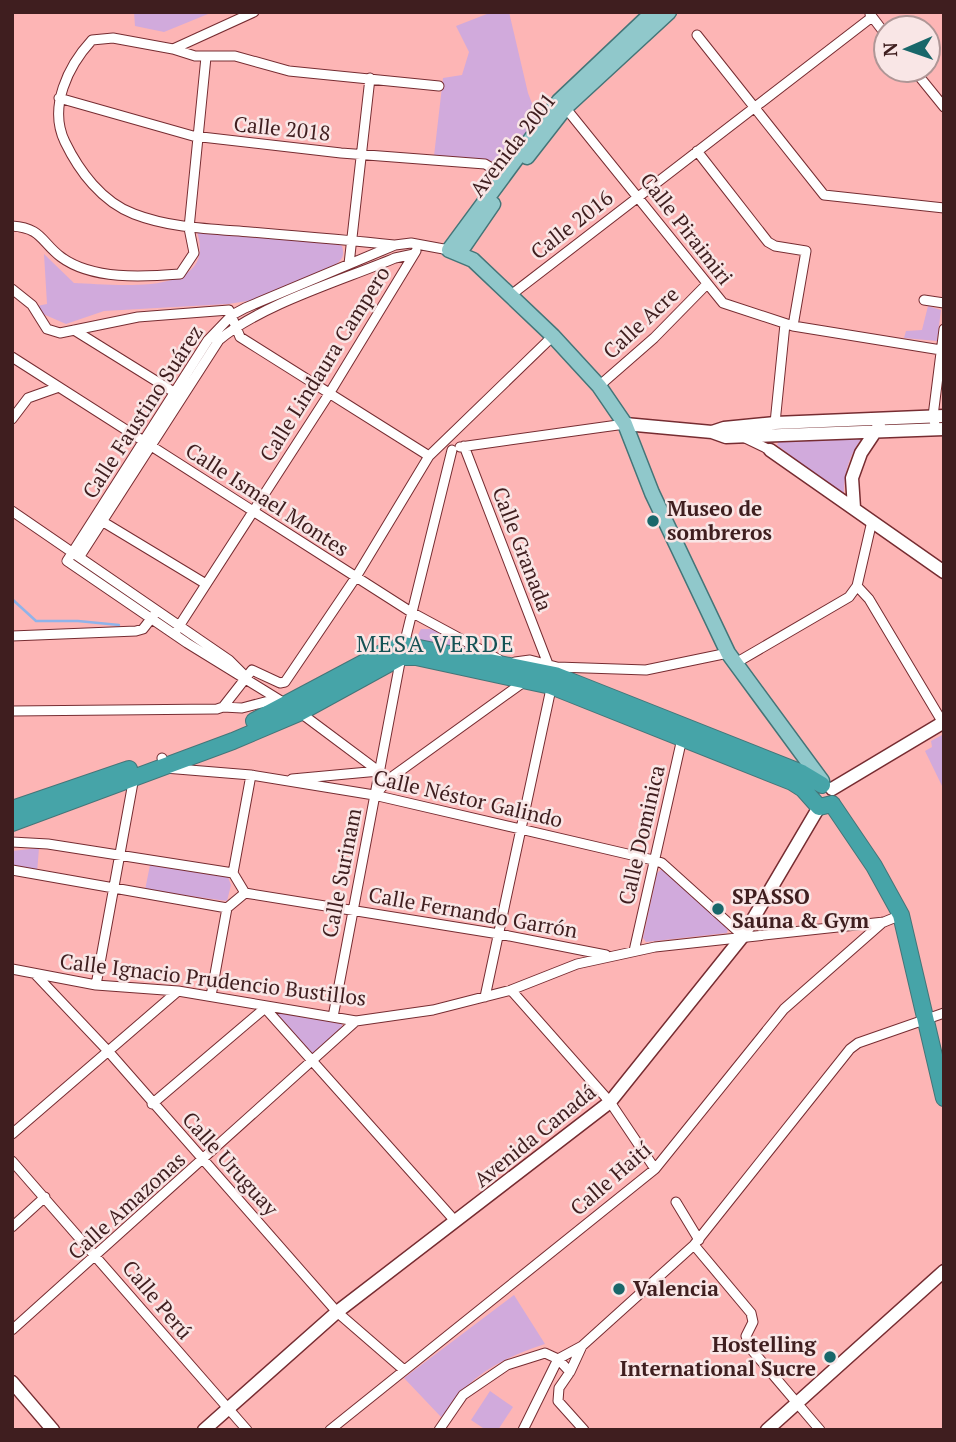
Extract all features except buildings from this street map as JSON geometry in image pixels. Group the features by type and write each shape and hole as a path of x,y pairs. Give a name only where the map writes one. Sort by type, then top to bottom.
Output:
{"highway":[{"path":"403,651 416,657 525,681 551,675"},
{"path":"12,809 164,763 403,651 508,663 551,675 803,789 820,790 874,866 901,915 928,1020 944,1098"},
{"path":"12,822 133,773"}],"main road":[{"name":"Avenida 2001","path":"455,251 501,184 562,104 653,12"},
{"name":"Avenida 2001","path":"562,104 669,12"},
{"path":"455,251 510,295 553,336 599,386 625,424 652,493 731,658 820,790 943,722"},
{"path":"712,432 724,428 775,424 939,423"},
{"path":"625,424 712,432 726,437 879,424"},
{"path":"854,509 852,478 861,453 879,424"},
{"path":"770,450 944,572"},
{"name":"Avenida Canadá","path":"204,1430 337,1312 610,1102 743,936 820,790"},
{"path":"767,1430 944,1271"},
{"path":"12,1382 53,1430"}],"street":[{"path":"173,49 254,12"},
{"name":"Calle 2016","path":"510,295 872,14"},
{"path":"697,35 824,195 943,204"},
{"path":"395,245 189,228 131,213 100,193 75,164 60,132 60,97 76,58 92,40 113,38 206,57 235,56 289,71 439,86"},
{"path":"12,226 27,227 44,237 61,257 82,267 142,277 180,274 194,253 189,228 206,57"},
{"path":"349,264 370,78"},
{"path":"925,84 944,107"},
{"name":"Calle 2018","path":"60,97 198,137 362,155 485,164 495,170 501,184"},
{"name":"Calle Piraimiri","path":"562,104 715,297 734,310 789,325 941,350"},
{"path":"697,151 768,242 775,246 806,251 789,325 775,424"},
{"name":"Calle Faustino Suárez","path":"155,614 67,561 76,554 147,444 208,340 232,315 349,264 395,245 411,243 417,250"},
{"name":"Calle Faustino Suárez","path":"178,394 219,340 235,326 417,250 455,251"},
{"name":"Calle Lindaura Campero","path":"177,630 329,394 417,250"},
{"name":"Calle Acre","path":"599,386 654,338 706,285"},
{"path":"12,289 32,305 47,329 60,333 138,317 213,309 229,310 240,337 429,456"},
{"path":"924,300 944,303"},
{"path":"939,423 944,329"},
{"path":"74,330 178,394"},
{"path":"223,707 252,670 280,683 291,677 356,578 429,456 553,336"},
{"name":"Calle Ismael Montes","path":"12,357 411,612 508,663"},
{"path":"12,419 28,398 59,387"},
{"path":"443,441 452,450 464,446 625,424"},
{"path":"741,436 770,450"},
{"name":"Calle Granada","path":"464,446 551,675"},
{"name":"Calle Surinam","path":"333,1017 411,612 452,450"},
{"path":"12,511 389,779"},
{"path":"99,519 206,584"},
{"path":"485,997 551,675 646,670 731,658 849,597 857,586 872,521"},
{"path":"857,586 869,599 943,722"},
{"path":"12,636 136,631 143,629 155,614"},
{"path":"374,795 389,779 525,681"},
{"path":"12,710 242,708 288,705"},
{"name":"Calle Dominica","path":"634,951 683,733"},
{"name":"Calle Néstor Galindo","path":"164,763 374,795 653,859 663,863 743,936"},
{"path":"276,780 380,771"},
{"path":"96,985 115,890 133,773"},
{"path":"211,996 228,908 245,893 233,873 251,775"},
{"path":"12,842 121,855 233,873"},
{"path":"12,870 228,908"},
{"name":"Calle Fernando Garrón","path":"245,893 499,934 611,956"},
{"name":"Calle Ignacio Prudencio Bustillos","path":"12,969 96,985 178,991 265,1008 356,1021 433,1010 485,997 511,990 577,964 634,951 743,936 884,922 901,915"},
{"name":"Calle Haití","path":"330,1430 655,1169 785,1009 884,922"},
{"name":"Calle Uruguay","path":"36,975 108,1051 337,1312 404,1370"},
{"path":"511,990 610,1102 655,1169"},
{"path":"12,1134 178,991"},
{"path":"152,1104 265,1008 456,1222"},
{"path":"523,1430 558,1359 582,1346 696,1242 850,1049 859,1043 944,1013"},
{"name":"Calle Amazonas","path":"12,1330 204,1161 356,1021"},
{"name":"Calle Perú","path":"12,1161 97,1255 247,1430"},
{"path":"12,1227 45,1197"},
{"path":"676,1202 696,1242 751,1313 753,1322 746,1341 820,1430"},
{"path":"582,1346 559,1388 558,1401 584,1430"},
{"path":"439,1430 463,1395 506,1366 545,1353 558,1359 570,1372"}],"shaded area":[{"path":"134,12 213,12 164,32 135,26"},
{"path":"492,12 509,12 528,93 538,119 502,166 488,160 434,156 443,78 462,75 469,52 456,26"},
{"path":"197,232 336,243 342,246 343,255 333,266 254,300 104,311 66,324 43,314 37,306 47,304 44,254 74,283 158,283 178,278 192,268 200,253"},
{"path":"928,306 941,310 937,341 904,338 906,331 922,330"},
{"path":"780,438 861,439 848,466 844,497 777,445"},
{"path":"421,629 431,629 486,653 419,642 417,637"},
{"path":"944,734 944,790 925,751 932,747 931,741"},
{"path":"39,848 37,873 12,870 12,851"},
{"path":"150,865 228,877 231,885 227,901 145,890"},
{"path":"662,869 728,928 727,933 646,942 643,938 657,873"},
{"path":"279,1011 342,1024 342,1029 311,1055 276,1015"},
{"path":"514,1295 545,1344 486,1371 462,1392 442,1418 404,1378"},
{"path":"490,1391 513,1407 498,1430 486,1430 471,1420"}],"waterway":[{"path":"12,599 36,621 119,625"}],"place":[{"name":"Museo de sombreros","path":"653,521"},
{"name":"SPASSO Sauna & Gym","path":"718,909"},
{"name":"Valencia","path":"619,1289"},
{"name":"Hostelling International Sucre","path":"830,1357"}],"district":[{"name":"MESA VERDE","path":"436,644"}]}
